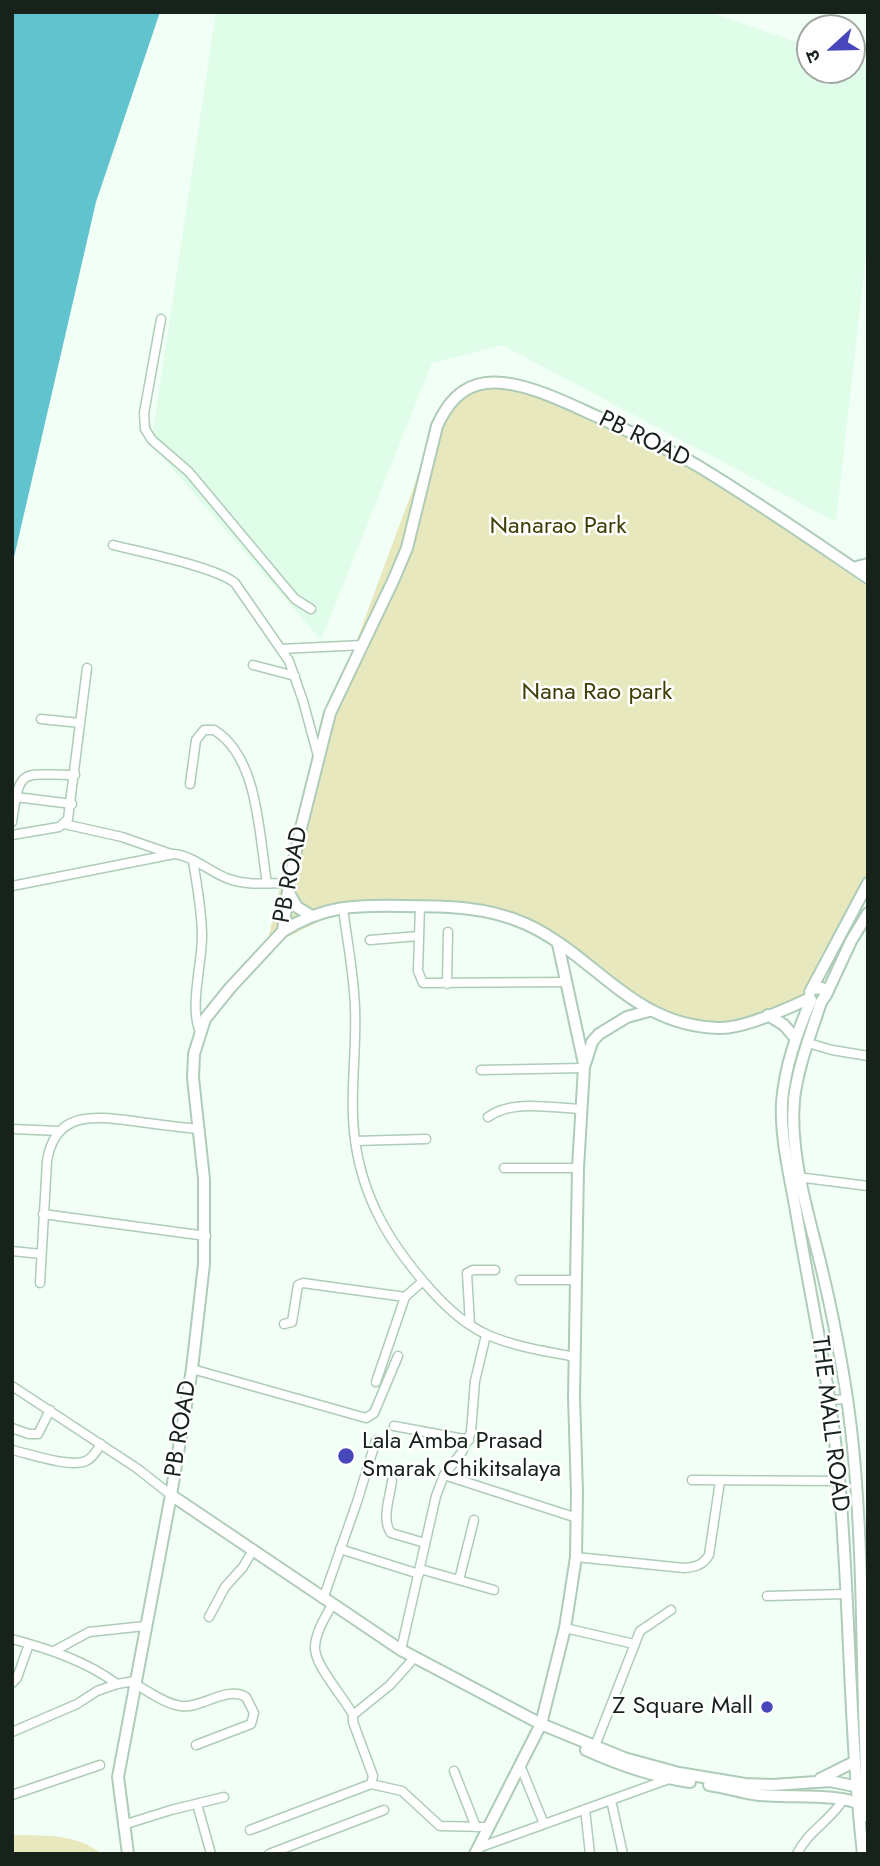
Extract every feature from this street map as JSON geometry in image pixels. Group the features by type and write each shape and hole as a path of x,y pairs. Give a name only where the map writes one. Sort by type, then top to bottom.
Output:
{"street":[{"path":"160,319 144,414 145,429 152,440 189,472 295,599 312,609"},
{"name":"PB ROAD","path":"128,1854 118,1777 192,1369 206,1237 204,1180 193,1078 194,1054 205,1019 283,931 300,828 320,760 330,713 407,548 437,426 444,412 460,393 489,382 527,388 547,395 642,436 697,466 868,578"},
{"path":"113,545 226,577 239,588 281,649 295,676 320,760"},
{"path":"853,568 868,564"},
{"path":"281,649 363,645"},
{"path":"253,666 295,676"},
{"path":"64,824 68,820 72,804 87,668"},
{"path":"41,719 80,723"},
{"path":"190,784 196,740 204,730 214,730 234,748 248,777 267,883"},
{"path":"12,822 20,782 27,775 75,775"},
{"path":"16,797 72,804"},
{"path":"12,835 64,824 122,837 193,861 231,880 289,887 297,906 310,915"},
{"path":"12,886 174,855"},
{"path":"193,861 202,919 195,1015 200,1032"},
{"name":"THE MALL ROAD","path":"863,1788 867,1771 865,1617 848,1399 830,1300 795,1177 782,1120 782,1103 784,1082 796,1039 868,883"},
{"path":"420,906 420,981 429,984 566,982"},
{"path":"283,931 310,915 342,908 466,908 494,913 526,924 558,944 649,1011 670,1019 718,1028 730,1027 816,997"},
{"path":"342,908 356,1010 353,1108 355,1141 365,1187 378,1220 398,1251 423,1281 443,1303 470,1325 486,1335 514,1344 575,1357"},
{"name":"THE MALL ROAD","path":"863,1854 863,1788 854,1762 839,1481 831,1401 795,1177 794,1101 816,997 868,913"},
{"path":"447,984 448,932"},
{"path":"370,940 419,936"},
{"path":"558,944 584,1068"},
{"path":"476,1851 539,1727 565,1628 576,1557 576,1280 578,1168 584,1068 592,1042 599,1034 627,1017 649,1011"},
{"path":"768,1014 784,1025 796,1039"},
{"path":"808,1043 832,1051 868,1056"},
{"path":"481,1070 584,1068"},
{"path":"488,1117 497,1110 509,1107 581,1109"},
{"path":"40,1283 49,1146 61,1131 76,1120 95,1116 199,1129"},
{"path":"12,1129 61,1131"},
{"path":"355,1141 426,1139"},
{"path":"504,1168 578,1168"},
{"path":"795,1177 868,1185"},
{"path":"43,1214 206,1237"},
{"path":"12,1251 41,1254"},
{"path":"470,1325 467,1273 473,1269 495,1270"},
{"path":"520,1280 576,1280"},
{"path":"376,1382 405,1297 423,1281"},
{"path":"284,1324 292,1322 296,1290 298,1285 303,1283 405,1297"},
{"path":"401,1650 436,1496 444,1475 468,1440 473,1421 475,1381 486,1335"},
{"path":"192,1369 366,1418 374,1413 398,1356"},
{"path":"12,1386 401,1650 549,1733 615,1763 669,1779 750,1794 843,1800 864,1806"},
{"path":"831,1401 848,1399"},
{"path":"12,1429 38,1434 50,1410"},
{"path":"394,1426 468,1440"},
{"path":"371,1784 373,1776 353,1722 353,1715 345,1699 325,1674 314,1647 340,1549 376,1440"},
{"path":"12,1450 74,1463 92,1457 101,1444"},
{"path":"444,1475 577,1518"},
{"path":"692,1480 839,1481"},
{"path":"392,1481 386,1521 388,1530 425,1543"},
{"path":"576,1557 696,1567 706,1561 709,1555 720,1481"},
{"path":"460,1580 474,1520"},
{"path":"340,1549 494,1590"},
{"path":"209,1617 225,1587 253,1550"},
{"path":"767,1596 845,1594"},
{"path":"596,1746 642,1627 670,1610"},
{"path":"54,1651 89,1632 145,1626"},
{"path":"565,1628 635,1644"},
{"path":"12,1639 54,1651 98,1671 117,1684"},
{"path":"12,1683 17,1678 29,1644"},
{"path":"353,1715 390,1685 415,1657"},
{"path":"12,1732 117,1684 135,1683 178,1706 191,1706 235,1694 246,1697 254,1713 251,1724 196,1745"},
{"path":"539,1727 624,1758 679,1773 773,1786 830,1781 863,1788"},
{"path":"811,1783 854,1762"},
{"path":"12,1796 100,1765"},
{"path":"520,1765 544,1824"},
{"path":"454,1771 475,1828"},
{"path":"476,1851 669,1779"},
{"path":"250,1830 371,1784 402,1791 440,1826 488,1827"},
{"path":"124,1825 224,1797"},
{"path":"611,1800 623,1854"},
{"path":"797,1854 803,1841 843,1800"},
{"path":"197,1804 211,1854"},
{"name":"THE MALL ROAD","path":"864,1806 868,1817"},
{"path":"269,1854 281,1852 384,1810"},
{"path":"585,1810 590,1854"}],"shaded area":[{"path":"216,12 709,12 796,42 796,84 866,84 868,66 868,237 836,522 502,345 432,363 321,640 151,444"}],"green space":[{"name":"Nana Rao park","path":"483,380 569,401 694,463 868,587 868,892 808,994 767,1014 713,1026 666,1017 533,927 482,912 336,913 266,948 287,857 341,683 442,410"},
{"path":"12,1835 71,1839 102,1854 12,1854"}],"water":[{"path":"12,12 160,12 96,202 12,566"}],"place":[{"name":"Lala Amba Prasad Smarak Chikitsalaya","path":"346,1456"},
{"name":"Z Square Mall","path":"767,1707"}],"park label":[{"name":"Nanarao Park","path":"558,527"}]}
